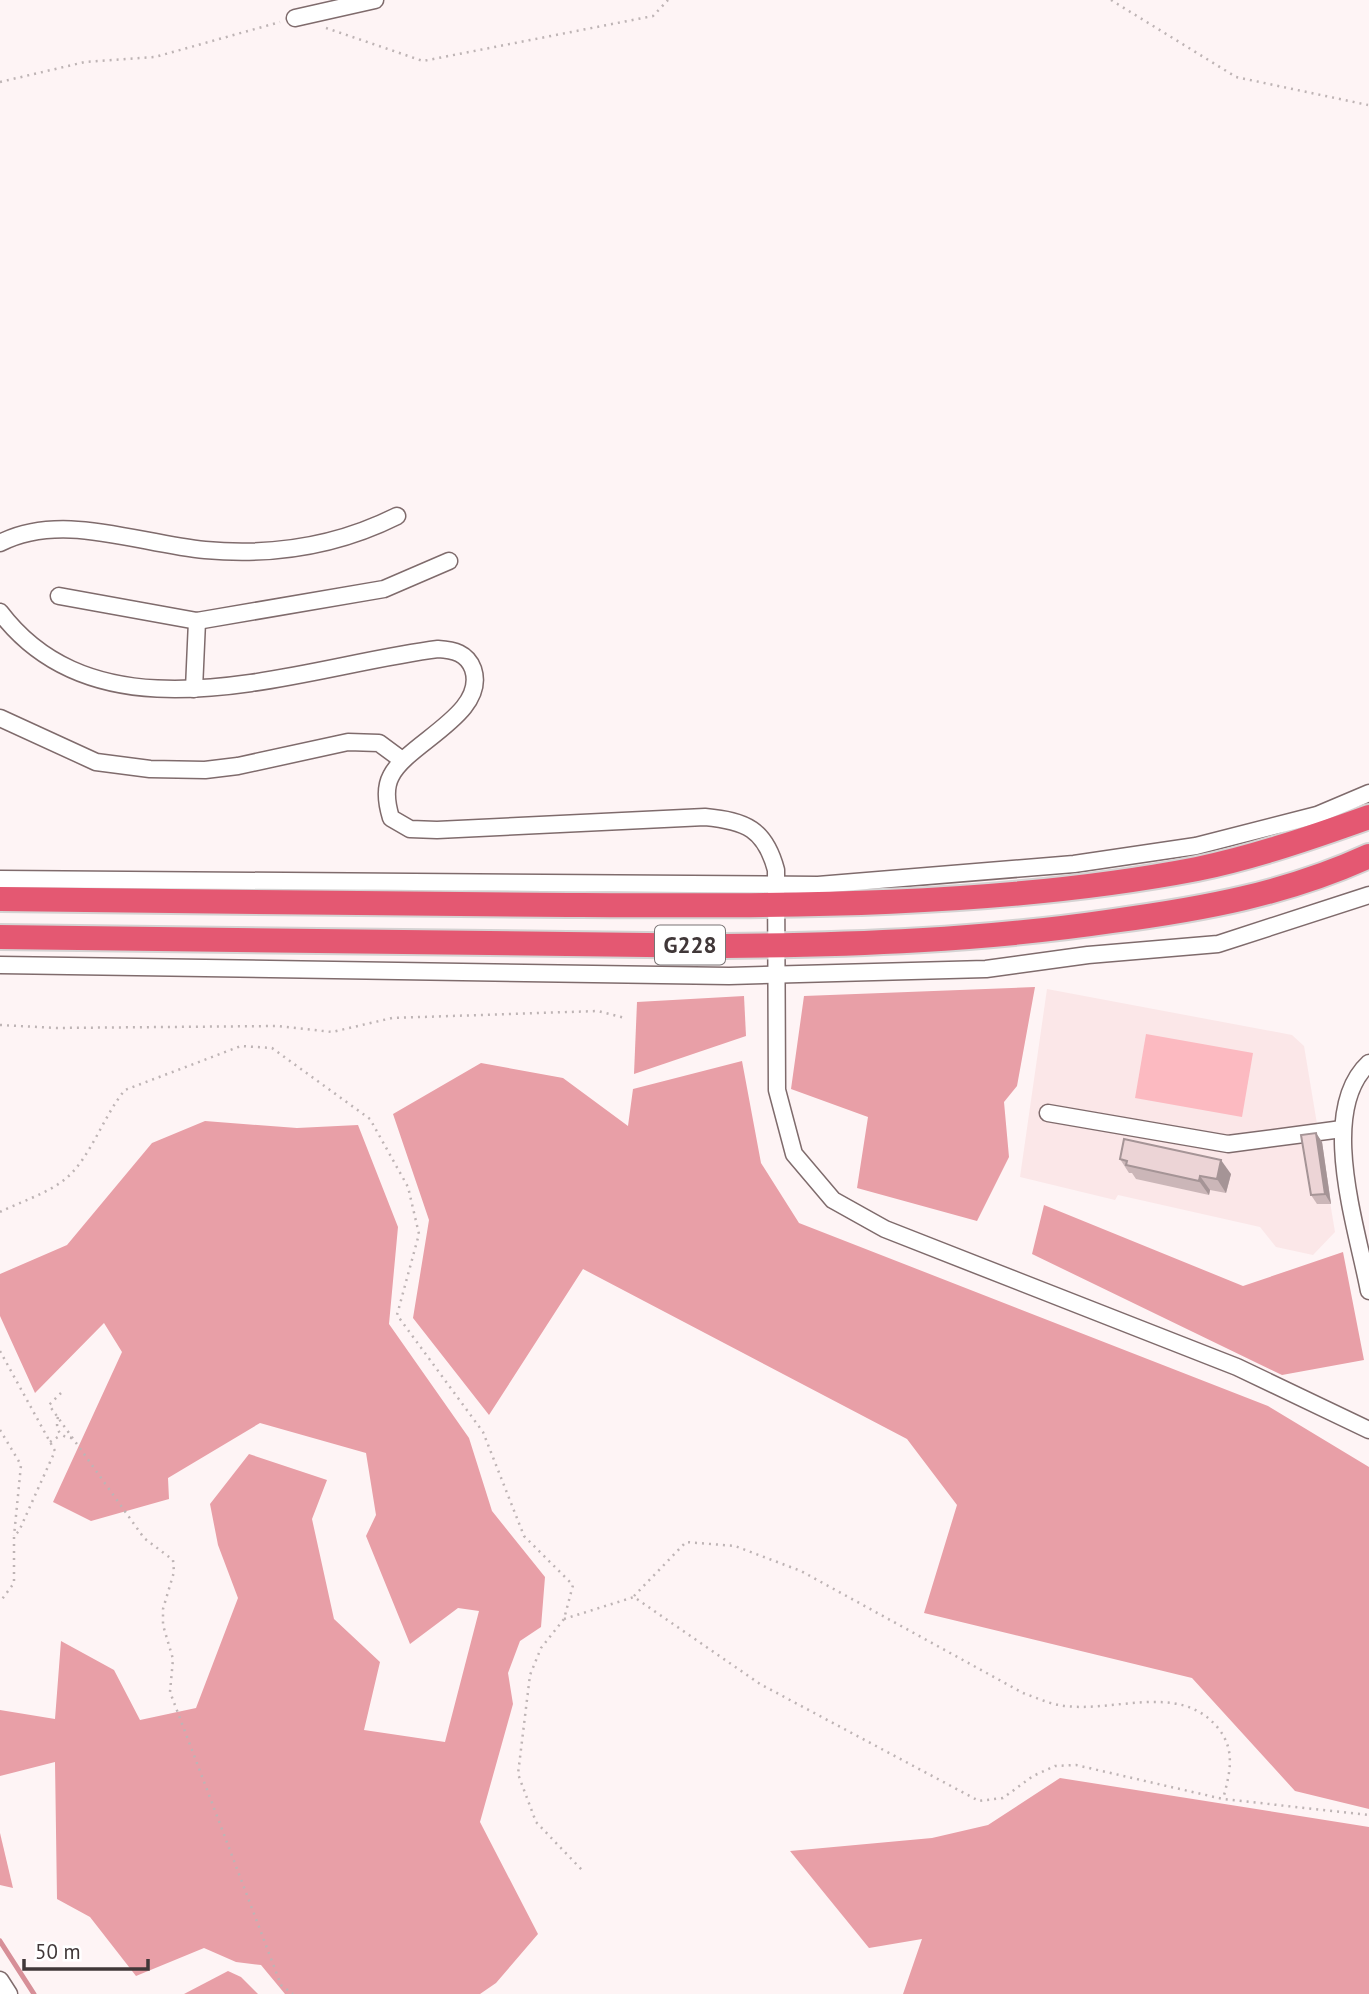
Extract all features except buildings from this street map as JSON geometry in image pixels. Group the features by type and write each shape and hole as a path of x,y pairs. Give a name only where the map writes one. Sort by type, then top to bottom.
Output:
{"highway":[{"name":"G228","path":"0,899 776,895 1066,890 1199,868 1309,838 1369,817"},
{"name":"G228","path":"0,937 777,946 986,937 1214,907 1324,876 1369,856"}],"street":[{"path":"295,18 375,0"},
{"path":"0,543 44,529 87,532 206,550 290,550 367,531 397,516"},
{"path":"59,596 197,621 383,589 449,561"},
{"path":"2,617 40,652 93,677 140,688 194,690 415,652 438,649 460,652 472,667 474,686 471,696 432,737 402,760 389,778 386,800 391,818 410,830 705,817 730,819 754,830 769,845 776,870 777,1090 794,1154 833,1200 886,1229 1237,1367 1369,1430"},
{"path":"194,690 197,621"},
{"path":"0,718 96,762 150,769 205,770 238,766 348,742 379,743 402,760"},
{"path":"0,879 776,895 1196,846 1317,815 1369,793"},
{"path":"0,965 777,975 986,969 1088,955 1218,944 1369,895"},
{"path":"1369,1063 1354,1076 1343,1108 1341,1143 1369,1290"},
{"path":"1048,1113 1228,1144 1342,1129"},
{"path":"0,1980 9,1994"}],"path":[{"path":"0,82 85,62 155,57 295,18 423,61 653,16 668,0"},
{"path":"1111,0 1236,77 1368,105"},
{"path":"0,1025 56,1028 277,1026 332,1032 392,1018 598,1011 625,1018"},
{"path":"0,1212 63,1181 77,1166 112,1106 125,1090 241,1046 272,1048 370,1119 408,1187 419,1234 397,1315 483,1432 524,1536 573,1585 564,1619 541,1647 530,1675 518,1774 536,1822 582,1870"},
{"path":"0,1351 55,1451 19,1531 14,1535"},
{"path":"61,1392 49,1405 144,1538 173,1560 174,1572 163,1609 163,1625 173,1659 170,1692 281,1985 293,1994"},
{"path":"58,1417 56,1424 61,1435"},
{"path":"0,1430 20,1465 14,1535 14,1583 0,1602"},
{"path":"50,1442 61,1435 74,1438"},
{"path":"564,1619 634,1597 686,1542 735,1546 801,1571 1023,1693 1061,1705 1177,1702 1209,1717 1227,1740 1232,1769 1223,1799"},
{"path":"634,1597 760,1684 979,1801 1003,1797 1033,1776 1055,1766 1076,1765 1223,1799 1369,1815"}],"shaded area":[{"path":"1035,987 1017,1086 1004,1102 1009,1157 977,1221 857,1188 868,1117 791,1089 804,996"},
{"path":"1047,989 1292,1035 1304,1046 1335,1232 1313,1255 1276,1247 1260,1227 1118,1195 1115,1200 1020,1177"},
{"path":"744,996 746,1036 634,1074 637,1002"},
{"path":"1146,1034 1253,1053 1242,1117 1135,1098"},
{"path":"742,1061 761,1163 799,1223 1268,1406 1369,1467 1369,1809 1295,1791 1192,1678 924,1613 957,1505 907,1439 583,1269 489,1415 413,1318 429,1220 393,1114 481,1063 563,1078 628,1126 633,1089"},
{"path":"205,1121 297,1128 358,1125 398,1227 389,1324 469,1438 492,1511 545,1577 541,1627 520,1641 508,1673 513,1704 480,1822 538,1934 496,1983 480,1994 285,1994 261,1965 236,1962 204,1948 136,1976 90,1917 57,1899 55,1762 0,1776 0,1710 55,1719 61,1641 114,1670 140,1720 196,1708 238,1598 218,1545 210,1504 249,1454 327,1480 312,1519 334,1619 380,1662 364,1730 445,1742 479,1611 458,1608 410,1644 366,1536 376,1515 366,1453 260,1423 168,1478 169,1499 91,1521 53,1502 122,1352 104,1323 35,1393 0,1316 0,1274 67,1245 152,1143"},
{"path":"1044,1205 1243,1286 1343,1252 1364,1360 1282,1375 1032,1254"},
{"path":"1060,1778 1369,1827 1369,1994 903,1994 922,1939 869,1948 790,1851 932,1838 988,1825"},
{"path":"0,1833 13,1888 0,1885"},
{"path":"228,1971 241,1977 258,1994 184,1994"}],"waterway":[{"path":"0,1941 34,1994"}]}
